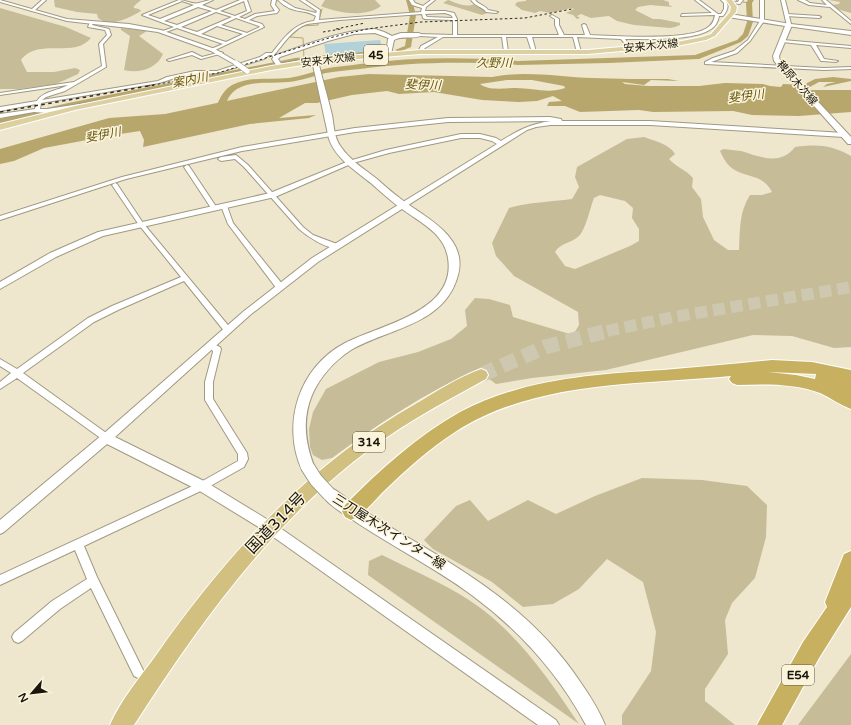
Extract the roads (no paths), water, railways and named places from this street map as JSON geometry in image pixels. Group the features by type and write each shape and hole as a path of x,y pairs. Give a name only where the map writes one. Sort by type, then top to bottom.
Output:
{"highway":[{"path":"351,512 375,487 440,435 484,409 517,396 547,388 582,382 772,366 804,366 836,371 851,376"},
{"path":"804,366 851,383"},
{"path":"756,378 774,374 810,376 834,381 851,388"},
{"name":"国道314号","path":"121,725 183,633 224,579 269,527 302,495 347,457 420,408 481,375"},
{"path":"351,512 381,491 435,446 462,427 486,414 521,401 552,393 586,388 756,378 797,381 817,385 851,402"},
{"path":"827,625 851,560"},
{"name":"E54","path":"769,725 827,625 850,592"}],"main road":[{"path":"731,2 734,9 730,16 788,25"},
{"name":"安来木次線","path":"0,127 75,108 248,72 315,63 388,54 420,52 579,52 664,46 697,41 713,35 730,16"},
{"name":"稗原木次線","path":"788,25 776,59 851,142"},
{"path":"388,54 391,39 409,35 419,35"},
{"name":"三刀屋木次インター線","path":"315,63 335,144 351,162 403,206 426,221 447,241 453,252 454,275 449,287 431,309 400,326 348,347 331,359 319,374 301,405 299,419 298,434 301,451 307,466 316,480 329,494 351,512 454,574 489,597 520,623 548,650 574,686 596,724"}],"street":[{"path":"33,10 44,0"},
{"path":"213,50 226,44 262,27 261,25 182,0 144,15 226,44"},
{"path":"160,21 211,0"},
{"path":"164,32 244,0 249,11 197,34"},
{"path":"246,20 256,15 276,12 277,10 273,5 274,0"},
{"path":"280,0 292,9 316,14"},
{"path":"302,0 319,11 316,14 318,16 316,22"},
{"path":"424,7 433,0"},
{"path":"473,0 477,5 486,9 487,11 496,12"},
{"path":"697,0 716,15"},
{"path":"682,15 722,15 726,6 726,3 723,0"},
{"path":"731,2 738,3 740,0"},
{"path":"762,0 761,21 758,25 756,33 748,43 732,53 706,62 817,68 851,68"},
{"path":"783,0 788,25 851,33"},
{"path":"800,0 806,1 809,4 830,6"},
{"path":"824,0 851,23"},
{"path":"0,1 67,20 137,27 164,32 221,53 248,72"},
{"path":"412,14 410,2 424,7"},
{"path":"424,7 424,13 427,18 455,19"},
{"path":"277,60 282,42 301,25 316,22 450,12 454,15 455,19 455,36"},
{"path":"419,35 622,37 687,35 702,32 711,28 714,24 716,15"},
{"path":"787,15 819,18"},
{"path":"552,16 557,19 557,25 562,36"},
{"path":"38,110 39,103 44,96 78,83 104,67 101,44 109,35 109,32 107,29 88,26 91,23"},
{"path":"217,25 247,34"},
{"path":"584,25 588,36"},
{"path":"257,71 258,69 277,60 326,41 363,32 376,31 393,38"},
{"path":"687,35 697,41"},
{"path":"420,52 423,47 442,36"},
{"path":"504,36 506,52"},
{"path":"529,36 534,52"},
{"path":"575,36 579,52"},
{"path":"622,37 630,49"},
{"path":"783,41 851,47"},
{"path":"812,43 823,60 836,61"},
{"path":"169,60 192,53 201,58 221,53"},
{"path":"0,109 159,82 195,72 213,73 236,67 262,58 268,54 277,60 308,60 315,63"},
{"path":"0,94 78,83"},
{"path":"0,116 114,100"},
{"path":"0,218 124,178 200,158 332,133 448,120 550,119 559,120 560,123"},
{"path":"0,528 106,438 228,330 280,287 335,246 403,206 500,144 530,127 542,124 560,123 650,123 844,133"},
{"path":"0,286 41,261 101,234 272,195 351,162 388,151 461,136 480,136 494,139 500,144"},
{"path":"0,224 115,185 187,167 236,157 301,228 311,236 335,246"},
{"path":"187,167 214,208"},
{"path":"74,193 115,185"},
{"path":"115,185 141,224 228,330"},
{"path":"224,206 230,222 280,287"},
{"path":"0,386 91,320 185,278"},
{"path":"0,580 202,486 239,466 243,459 242,453 209,400 207,393 208,382 217,352 217,349 211,346"},
{"path":"0,362 18,373 106,438 202,486 269,527 543,722"},
{"path":"78,544 93,581 138,672"},
{"path":"18,637 56,605 93,581"}],"water":[{"name":"斐伊川","path":"369,74 492,77 530,74 593,78 668,79 679,81 651,80 644,85 622,82 625,84 648,86 699,86 725,83 763,84 781,87 783,84 803,85 815,79 833,77 851,79 851,81 823,87 827,84 836,82 819,82 808,88 809,90 851,90 851,112 799,116 752,115 733,111 653,112 639,110 580,112 565,106 547,106 549,102 562,101 553,96 537,101 519,102 482,100 434,92 399,94 387,91 352,95 317,103 305,103 279,118 316,115 309,118 250,124 143,147 144,140 140,131 44,148 14,161 0,164 0,149 109,118 165,114 339,77","holes":["507,80 532,80 564,86 565,88 553,91 522,88 497,89 487,88 480,84"]}],"waterway":[{"name":"案内川","path":"399,50 408,47 413,15 409,0"},
{"name":"久野川","path":"218,112 224,97 233,88 243,83 261,80 288,80 307,77 326,71 362,66 405,62 492,61 518,63 696,57 739,41 746,35 750,22 749,3 751,0"},
{"name":"久野川","path":"743,2 749,3"},
{"path":"319,20 322,9"},
{"path":"304,58 303,38 290,37 302,26 318,25 318,22"},
{"name":"案内川","path":"0,122 68,105 295,60 382,52"}],"tunnel":[{"path":"608,331 674,317 851,287"},
{"path":"481,375 545,347 608,331"}],"railway":[{"path":"148,86 218,73 329,38 367,29 421,22 525,18 572,9"},
{"path":"336,29 365,23"},
{"path":"323,32 341,29"},
{"path":"0,112 154,85"}]}
